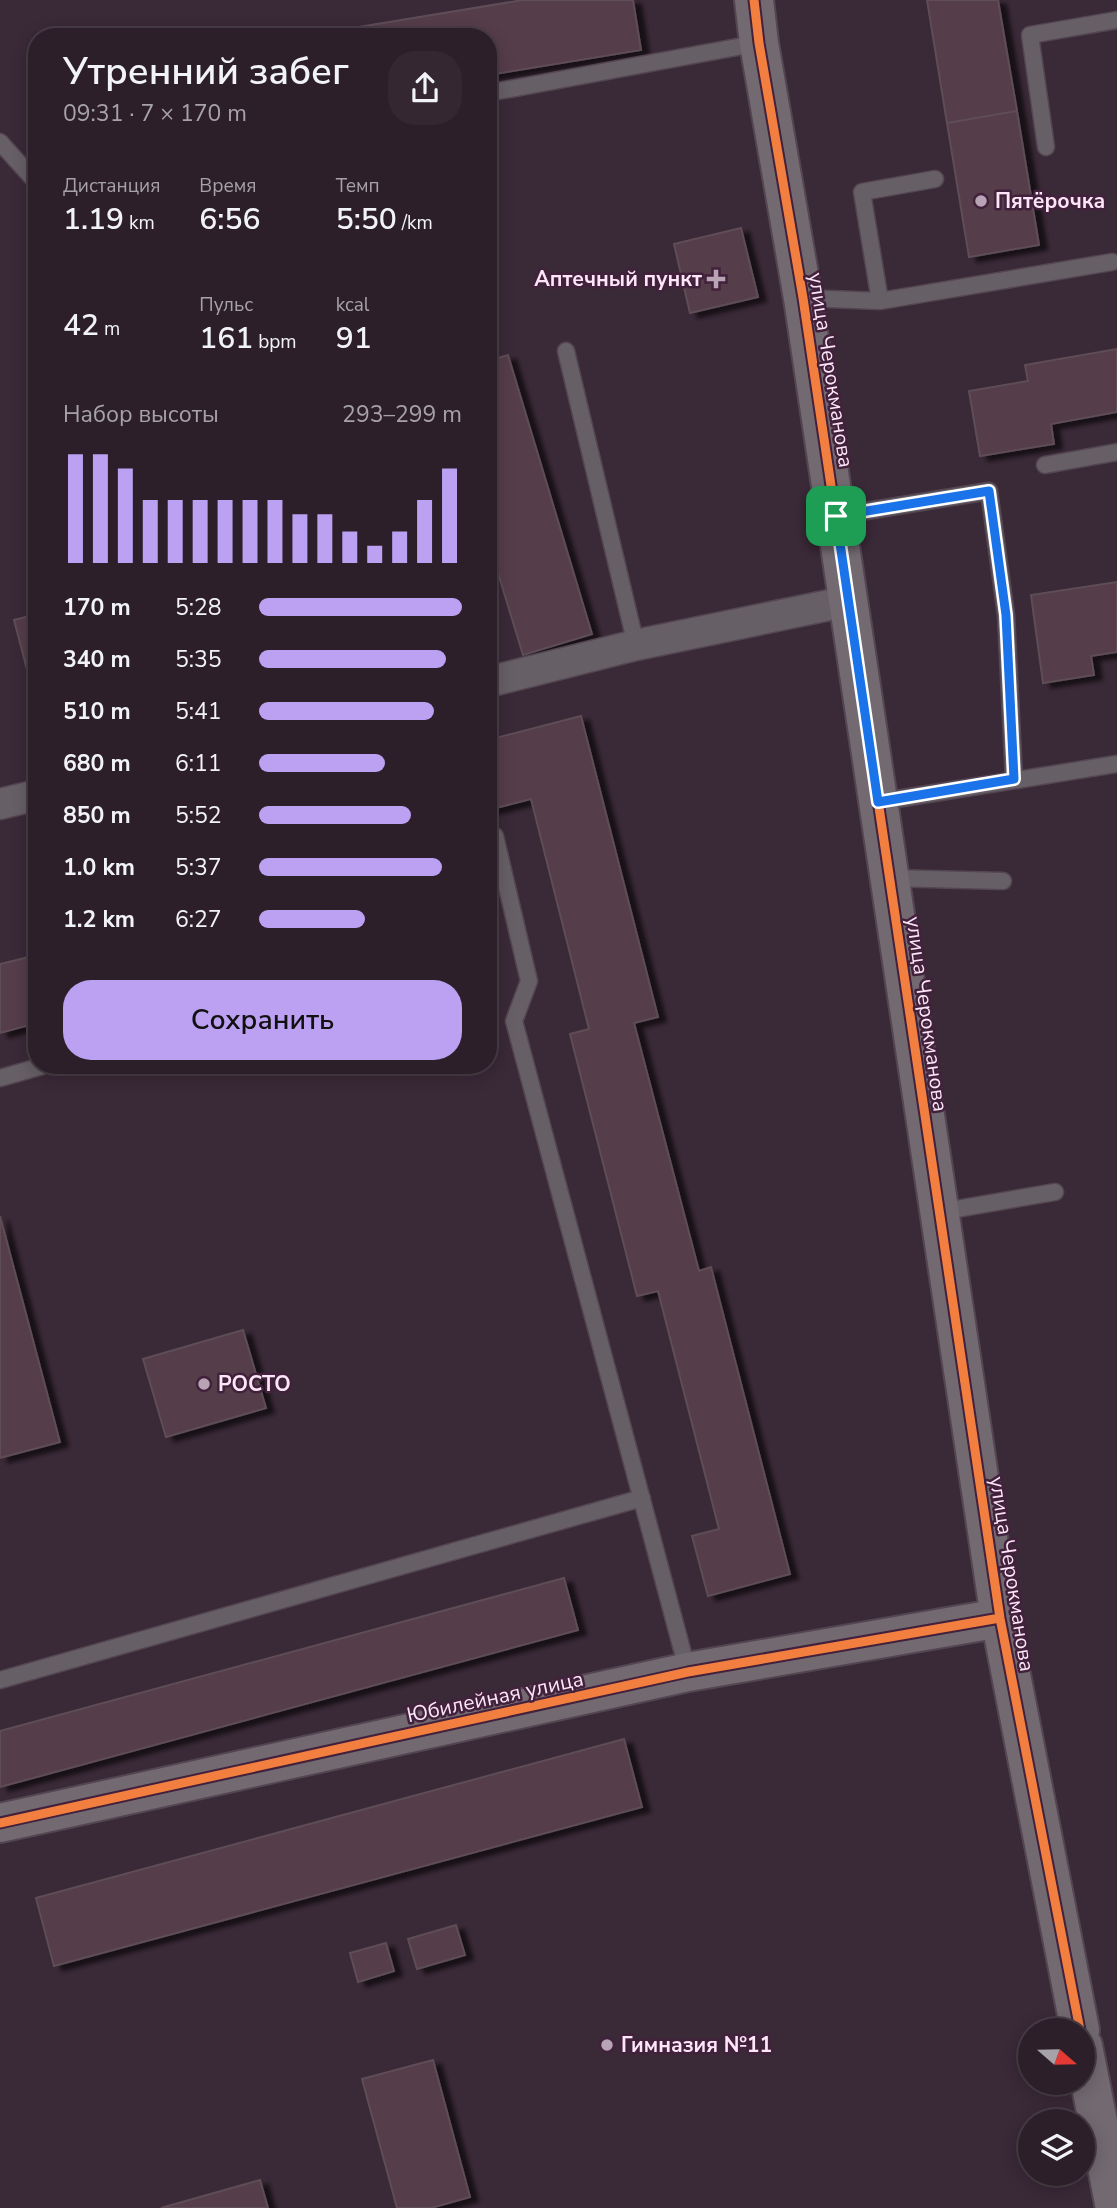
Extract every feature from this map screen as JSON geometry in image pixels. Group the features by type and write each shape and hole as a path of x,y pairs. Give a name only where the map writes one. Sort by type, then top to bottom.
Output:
{"street":[{"name":"улица Черокманова","path":"754,0 803,298 1000,1618 1078,2018"},
{"path":"497,680 636,645 849,601"},
{"path":"0,804 28,797"},
{"name":"Юбилейная улица","path":"0,1823 688,1672 1000,1618"},
{"path":"1093,2095 1115,2208"}],"lane":[{"path":"1046,147 1030,35 1117,20"},
{"path":"497,91 759,43"},
{"path":"0,142 28,173"},
{"path":"880,301 862,192 935,178"},
{"path":"803,298 880,301 1112,262"},
{"path":"566,351 636,645"},
{"path":"1045,465 1117,452"},
{"path":"836,516 989,491 1006,615 1014,779"},
{"path":"878,802 1117,764"},
{"path":"497,845 528,981 514,1021 688,1672"},
{"path":"889,878 1003,881"},
{"path":"0,1078 28,1070"},
{"path":"939,1212 1055,1192"},
{"path":"0,1680 642,1498"}],"building":[{"path":"523,0 633,0 641,50 497,74 497,28 353,28"},
{"path":"927,0 998,0 1017,111 947,123"},
{"path":"1017,111 1039,245 969,257 947,123"},
{"path":"741,228 758,297 690,313 674,244"},
{"path":"1117,349 1117,412 1051,424 1054,444 980,456 969,391 1028,381 1025,365"},
{"path":"508,355 592,634 523,655 497,570 497,358"},
{"path":"1117,582 1117,652 1091,656 1094,675 1043,683 1031,595"},
{"path":"28,616 28,673 14,620"},
{"path":"581,716 658,1017 634,1023 699,1271 711,1267 790,1574 708,1596 692,1536 719,1529 658,1291 637,1296 570,1034 589,1029 531,799 497,808 497,738"},
{"path":"28,957 28,1025 0,1033 0,964"},
{"path":"0,1216 60,1442 0,1458"},
{"name":"РОСТО","path":"243,1330 266,1408 166,1437 143,1359"},
{"path":"564,1578 578,1630 0,1787 0,1731"},
{"path":"624,1739 642,1807 54,1966 36,1898"},
{"path":"456,1925 465,1955 417,1969 408,1939"},
{"path":"386,1943 394,1971 358,1982 350,1953"},
{"path":"433,2060 470,2197 431,2208 397,2208 362,2079"},
{"path":"260,2180 268,2208 161,2208"}],"cycle path":[{"path":"754,0 803,298 1000,1618 1078,2018"},
{"path":"0,1823 688,1672 1000,1618"}],"place":[{"name":"Пятёрочка","path":"981,201"},
{"name":"Аптечный пункт","path":"716,279"},
{"name":"РОСТО","path":"204,1384"},
{"name":"Гимназия №11","path":"607,2045"}],"route":[{"path":"989,491 1006,615 1014,779 878,802 836,516 989,491"}]}
